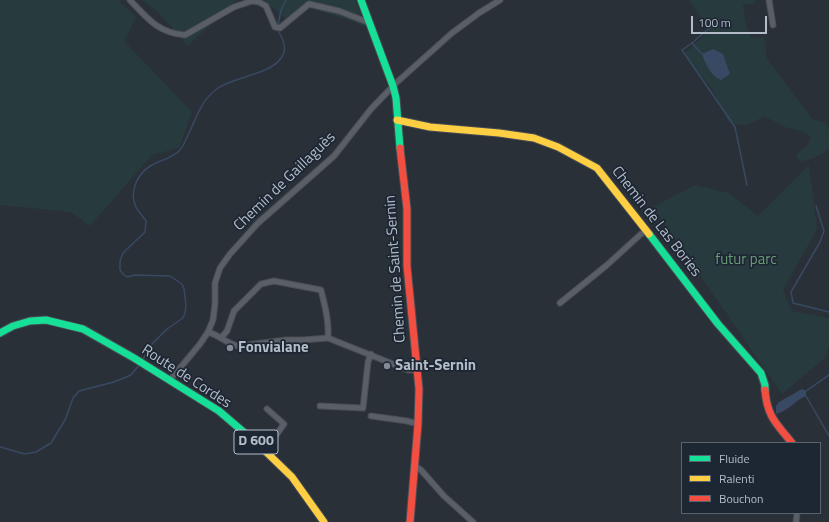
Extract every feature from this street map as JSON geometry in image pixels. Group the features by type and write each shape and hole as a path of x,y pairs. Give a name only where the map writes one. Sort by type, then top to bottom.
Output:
{"street":[{"path":"130,0 155,25 165,31 184,36 234,8 252,1 259,2 266,6 275,27 280,28 309,4 339,11 370,23"},
{"name":"Chemin de Saint-Sernin","path":"361,0 393,86 396,98 407,209 407,266 419,390 418,424 410,522"},
{"name":"Chemin de Gaillaguès","path":"170,380 208,332 213,320 215,282 220,268 230,254 258,223 334,156 371,109 393,86 452,33 500,0"},
{"path":"769,0 773,26"},
{"name":"Chemin de Las Bories","path":"397,120 413,125 535,138 552,144 597,168 647,230 734,345 761,373 765,385 766,402 770,415 791,442"},
{"path":"560,303 607,266 647,230"},
{"path":"222,338 234,311 261,284 274,281 320,290 329,327 328,338"},
{"name":"Route de Cordes","path":"0,333 19,324 30,321 46,320 83,329 148,366 219,411 265,451 292,477 324,522"},
{"path":"208,332 222,338 232,345 238,346 286,340 328,338 408,370 417,370"},
{"path":"320,406 363,408 368,362 371,354"},
{"path":"265,451 284,424 267,409"},
{"path":"371,416 418,424"},
{"path":"414,465 421,470 444,496 473,522"}],"green space":[{"path":"0,0 118,0 136,17 124,41 192,112 179,148 152,155 90,226 71,212 0,205"},
{"path":"142,0 237,0 188,46 159,13"},
{"path":"264,0 355,0 365,27 349,20 306,7 287,20"},
{"path":"689,0 755,0 756,2 753,4 743,5 746,23 752,38 764,37 767,59 812,119 825,123 829,130 829,148 816,157 800,162 796,155 808,145 811,137 804,132 785,127 764,116 754,122 742,125 728,121 712,89 684,54 709,31"},
{"name":"futur parc","path":"809,165 817,229 783,290 792,311 829,318 829,347 826,357 782,394 653,207 695,185 729,193 758,216"}],"water":[{"path":"713,49 723,54 730,74 721,80 711,72 702,54"},
{"path":"802,389 806,391 806,396 781,413 776,414 776,406 779,402"}],"waterway":[{"path":"278,25 281,10 286,0"},
{"path":"702,54 692,43 713,25"},
{"path":"143,359 152,344 167,329 183,318 186,305 182,284 170,276 135,275 127,277 120,270 120,261 123,253 145,232 146,221 137,209 133,196 138,178 155,163 173,155 181,149 200,108 212,92 225,84 261,72 269,68 281,58 284,48 283,40 278,30"},
{"path":"692,43 682,50 735,127 747,185"},
{"path":"816,206 824,231 820,242 791,292 793,303 829,312"},
{"path":"0,447 25,454 36,452 51,443 65,420 73,398 79,391 114,382 131,375 140,364"},
{"path":"806,391 829,375"},
{"path":"806,396 829,436"}],"traffic: fast":[{"path":"361,0 393,86 396,98 400,148"},
{"path":"649,234 718,324 761,373 765,390"},
{"path":"0,333 13,326 30,321 46,320 83,329 134,358 219,411 260,446"}],"traffic: slow":[{"path":"397,120 430,127 499,133 534,138 558,147 597,168 649,234"},
{"path":"260,446 292,477 324,522"}],"traffic: jam":[{"path":"400,148 407,209 407,266 419,389 418,424 410,522"},
{"path":"765,390 770,414 791,442"}],"place":[{"name":"Fonvialane","path":"230,348"},
{"name":"Saint-Sernin","path":"387,366"}]}
